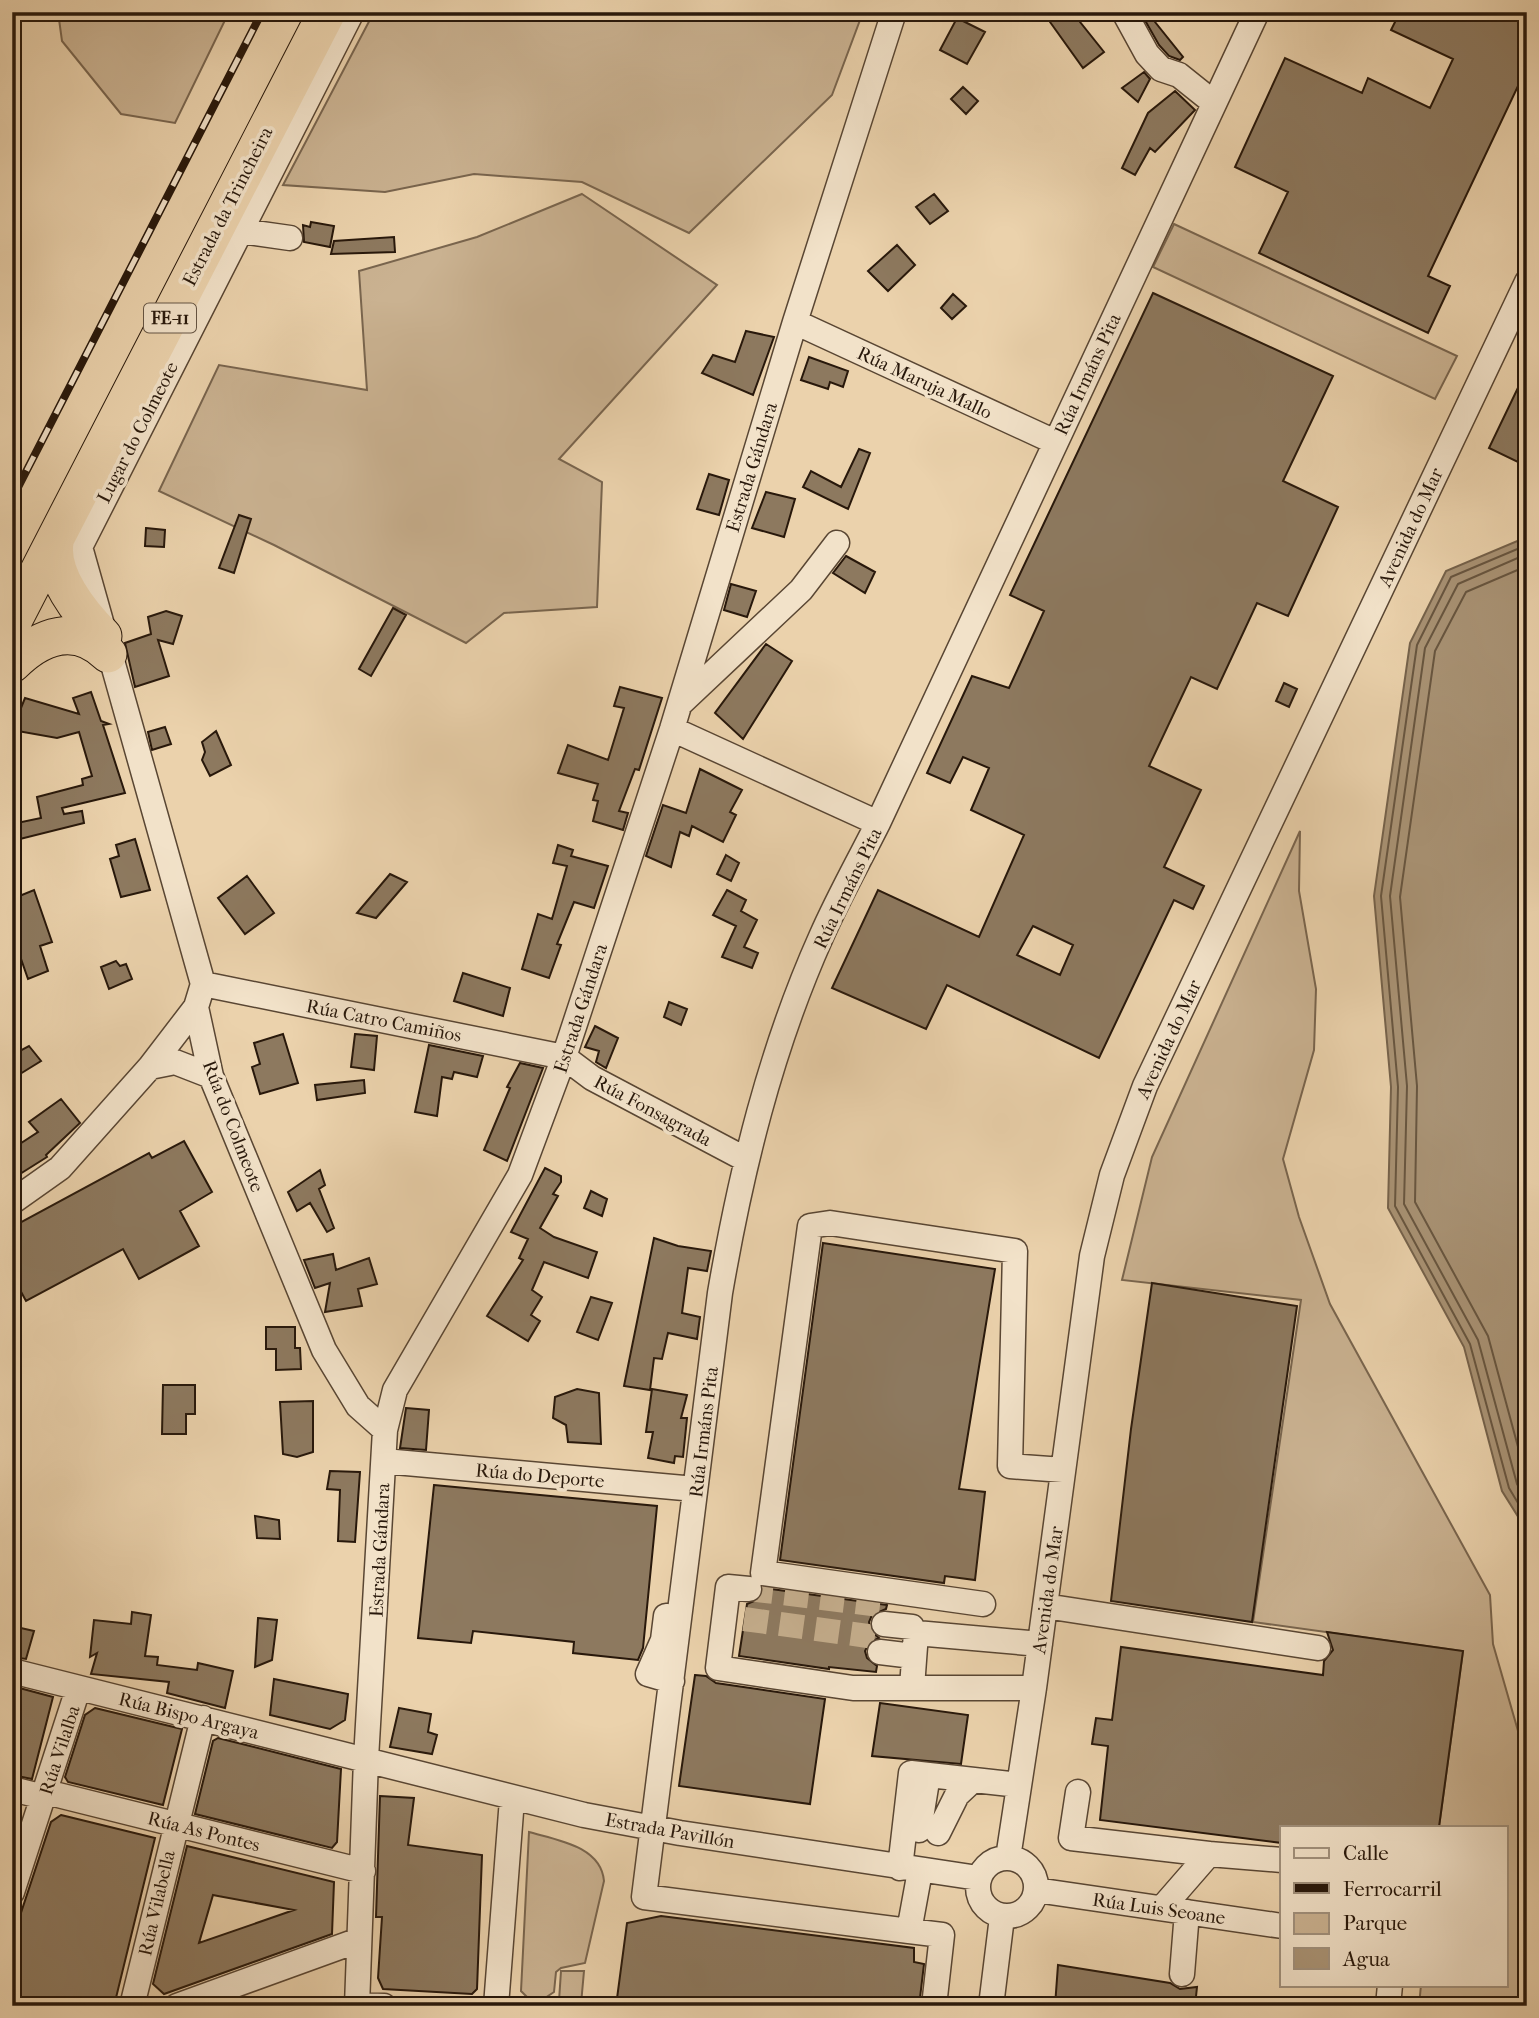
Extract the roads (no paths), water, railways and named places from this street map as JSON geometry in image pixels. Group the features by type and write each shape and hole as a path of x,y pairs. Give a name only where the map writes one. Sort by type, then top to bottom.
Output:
{"highway":[{"name":"Estrada da Trincheira","path":"12,581 303,12"},
{"name":"Estrada da Trincheira","path":"18,645 55,542 327,12"},
{"path":"55,542 54,558 63,580 105,645"},
{"path":"18,645 55,635 72,635 105,645"}],"street":[{"name":"Lugar do Colmeote","path":"105,645 80,556 82,539 352,12"},
{"name":"Estrada Gándara","path":"357,2005 366,1759 385,1430 395,1390 520,1175 565,1056 672,729 795,322 894,12"},
{"path":"1124,12 1147,54 1161,69 1179,75 1214,103"},
{"name":"Rúa Irmáns Pita","path":"909,1931 644,1897 655,1829 720,1293 746,1158 776,1055 821,937 878,823 1257,12"},
{"path":"240,231 290,238"},
{"name":"Avenida do Mar","path":"1008,1858 1034,1688 1092,1256 1112,1175 1145,1086 1527,282"},
{"name":"Rúa Maruja Mallo","path":"795,322 1055,442"},
{"path":"679,705 801,590 837,543"},
{"path":"12,687 18,645"},
{"name":"Rúa do Colmeote","path":"105,645 199,995 211,1076 324,1350 358,1406 385,1430"},
{"path":"672,729 878,823"},
{"path":"12,1202 60,1168 149,1067 199,995"},
{"name":"Rúa Catro Camiños","path":"199,995 565,1056"},
{"name":"Rúa Fonsagrada","path":"565,1056 592,1079 746,1158"},
{"path":"149,1067 175,1062 211,1076"},
{"path":"983,1604 763,1573 810,1226 830,1223 1014,1251 1010,1466 1063,1470"},
{"name":"Rúa do Deporte","path":"384,1461 695,1489"},
{"path":"666,1486 680,1510 663,1640 648,1674 672,1681"},
{"path":"1045,1606 1318,1648"},
{"path":"735,1610 718,1668 853,1688 1034,1688"},
{"path":"914,1634 883,1630 1040,1644"},
{"path":"912,1687 914,1634"},
{"name":"Rúa Bispo Argaya","path":"12,1671 366,1759"},
{"name":"Rúa Vilalba","path":"12,1892 78,1689"},
{"name":"Rúa Vilabella","path":"132,2006 203,1718"},
{"name":"Estrada Pavillón","path":"366,1759 512,1799 655,1829 910,1870 978,1878"},
{"path":"928,1775 1019,1786"},
{"path":"928,1775 920,1830 910,1870 909,1931 942,1935 934,2006"},
{"path":"920,1830 928,1775"},
{"path":"920,1830 974,1780"},
{"name":"Rúa As Pontes","path":"12,1789 175,1824 363,1871"},
{"path":"1079,1792 1071,1838 1280,1860"},
{"path":"496,2006 512,1799"},
{"path":"1162,1908 1209,1854"},
{"path":"1008,1858 1030,1869 1036,1890 1032,1903 1023,1912 1002,1917 993,1913 980,1899 978,1878 988,1864 1008,1858"},
{"name":"Rúa Luis Seoane","path":"1036,1890 1280,1926"},
{"path":"1182,1974 1187,1912"},
{"path":"991,2006 1002,1917"},
{"path":"177,2006 359,1940"},
{"path":"1388,2006 1390,1986"},
{"path":"357,2005 384,2006"}],"water":[{"path":"1527,537 1527,1531 1502,1491 1464,1347 1388,1208 1391,1087 1374,896 1410,643 1446,571"}],"tunnel":[{"path":"749,1589 887,1606"},
{"path":"744,1619 882,1638"}],"railway":[{"path":"12,499 262,12"}]}
